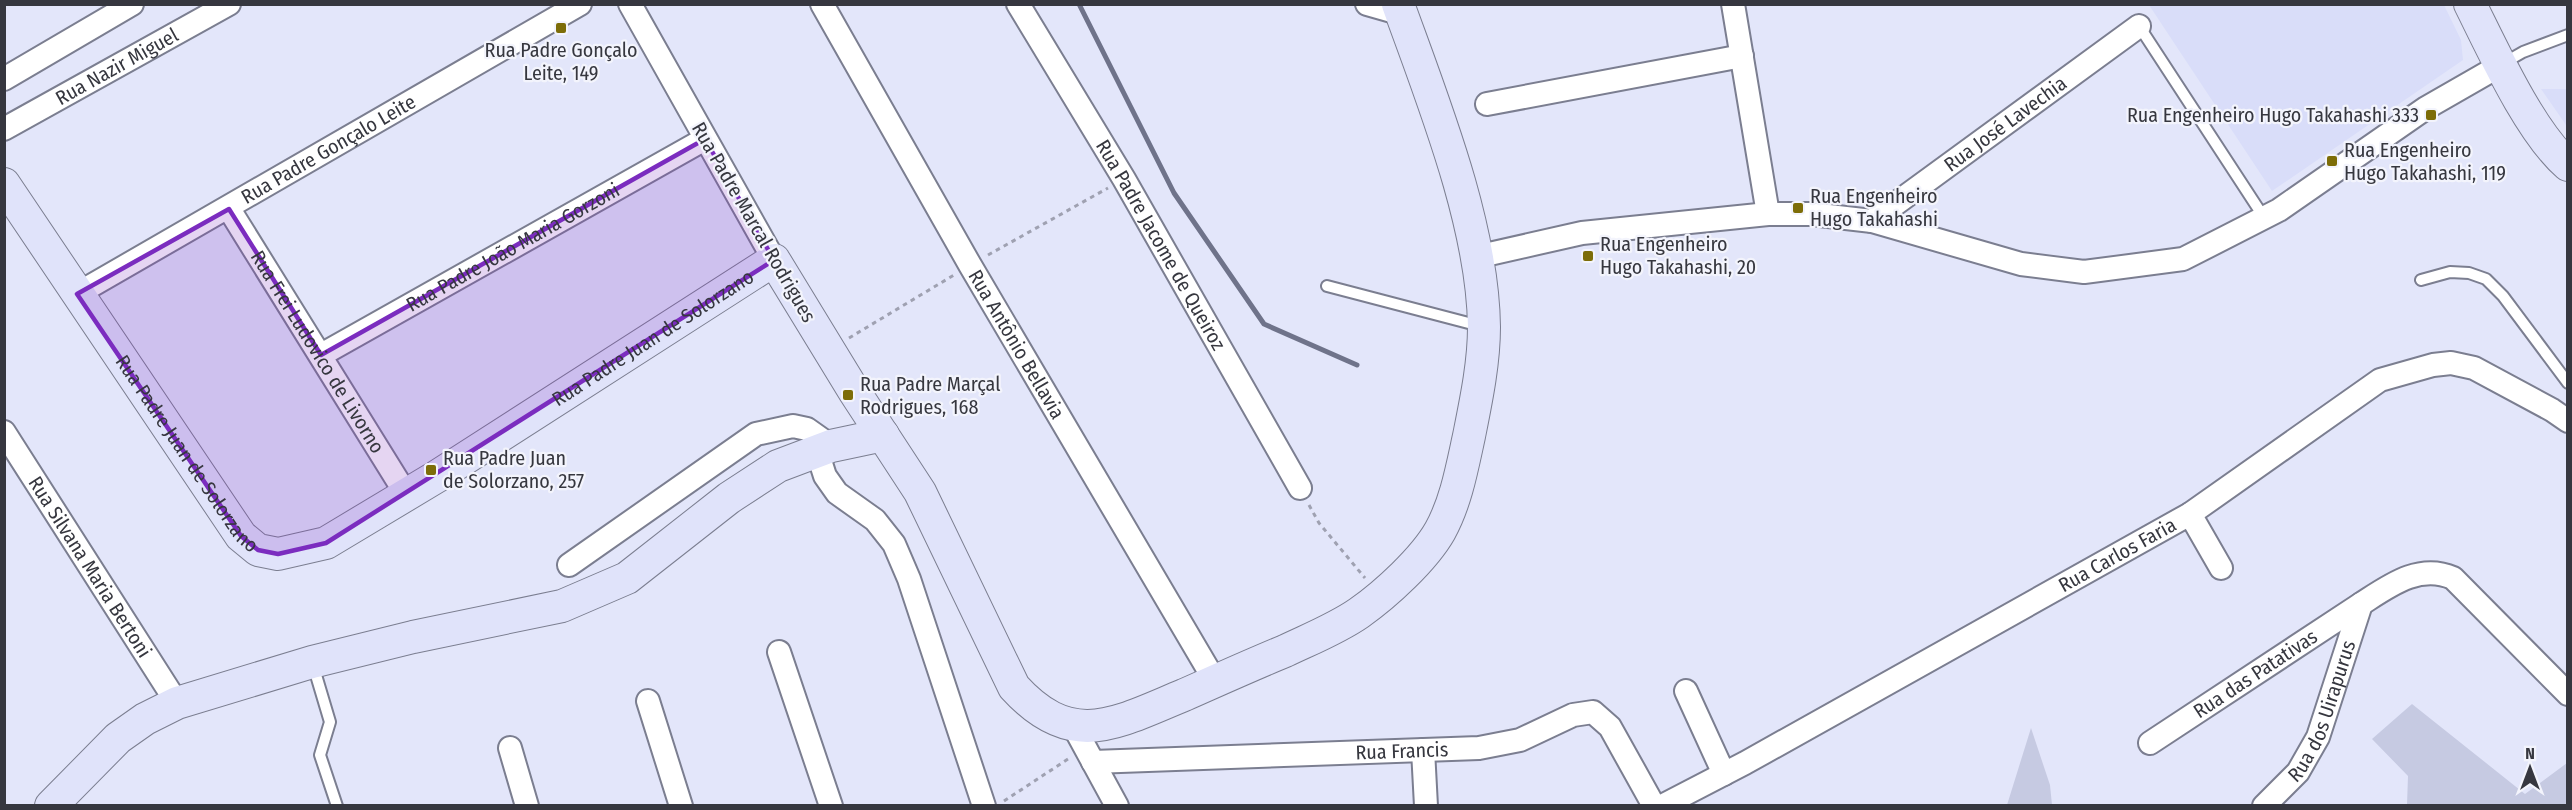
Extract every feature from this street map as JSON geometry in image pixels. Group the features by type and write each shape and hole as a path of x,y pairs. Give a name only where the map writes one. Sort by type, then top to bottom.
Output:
{"main road":[{"path":"2470,4 2500,65 2535,123 2556,155 2568,165"},
{"path":"1084,746 1104,725 1144,712 1331,630 1360,612 1419,559 1439,532 1453,503 1471,425 1484,327 1476,257 1438,113 1400,9"},
{"name":"Rua Padre Juan de Solorzano","path":"5,187 241,536 258,550 278,554 300,551 326,543 774,260"},
{"name":"Rua Padre Marcal Rodrigues","path":"774,260 920,492 1014,687 1025,699 1053,719 1084,746"},
{"path":"51,806 118,738 145,719 177,703 312,662 413,637 562,606 594,594 627,578 756,479 778,466 824,448 883,435"}],"street":[{"path":"4,79 132,4"},
{"name":"Rua Padre Gonçalo Leite","path":"77,294 229,209 580,4"},
{"name":"Rua Padre Marcal Rodrigues","path":"630,4 774,260"},
{"name":"Rua Antônio Bellavia","path":"822,4 970,265 1215,681"},
{"name":"Rua Padre Jacome de Queiroz","path":"1018,4 1124,178 1300,488"},
{"path":"1367,4 1400,9"},
{"path":"1733,4 1768,214"},
{"name":"Rua Nazir Miguel","path":"4,129 221,7"},
{"name":"Rua José Lavechia","path":"1872,221 2139,26"},
{"path":"1486,104 1742,56"},
{"path":"1476,257 1582,233 1768,214 1811,214 1872,221 2021,264 2084,272 2183,259 2265,219 2339,171 2426,108 2500,65"},
{"name":"Rua Padre João Maria Gorzoni","path":"321,355 705,140"},
{"name":"Rua Frei Ludovico de Livorno","path":"229,209 406,494"},
{"name":"Rua Carlos Faria","path":"1662,806 2022,611 2190,514 2380,380 2433,365 2451,363 2474,368 2568,421"},
{"path":"569,565 756,434 793,426 807,429 824,448 825,476 837,493 875,520 894,544 909,579 984,806"},
{"name":"Rua Silvana Maria Bertoni","path":"4,432 177,703"},
{"path":"2190,514 2221,568"},
{"name":"Rua das Patativas","path":"2150,743 2361,604 2409,577 2432,572 2452,578 2472,595 2568,694"},
{"name":"Rua dos Uirapurus","path":"2264,806 2298,772 2319,737 2361,604"},
{"path":"779,652 831,806"},
{"path":"1686,691 1724,774"},
{"path":"648,701 681,806"},
{"name":"Rua Francis","path":"1084,746 1423,750 1498,746 1520,740 1573,715 1593,712 1610,727 1654,806"},
{"path":"1084,746 1117,806"},
{"path":"510,748 527,806"},
{"path":"1423,750 1426,806"}],"lane":[{"path":"2139,26 2265,219"},
{"path":"2500,65 2523,52 2568,35"},
{"path":"2421,280 2450,272 2469,273 2486,279 2503,296 2568,383"},
{"path":"1327,286 1484,327"},
{"path":"312,662 330,722 320,755 337,806"}],"path":[{"path":"829,350 970,265 1124,178"},
{"path":"1319,523 1354,567 1381,594"},
{"path":"997,806 1084,746"}],"highlighted area":[{"path":"705,139 774,260 326,543 278,554 258,550 241,536 77,294 229,209 321,355"}],"shaded area":[{"path":"2149,5 2444,5 2461,40 2463,60 2272,191"},
{"path":"2541,89 2567,89 2567,127 2564,122"},
{"path":"2412,704 2525,794 2567,763 2567,805 2407,805 2408,776 2372,739"},
{"path":"2031,728 2050,785 2052,805 2007,805"}],"waterway":[{"path":"1079,4 1174,193 1264,324 1357,365"}],"place":[{"name":"Rua Padre Gonçalo Leite, 149","path":"561,28"},
{"name":"Rua Engenheiro Hugo Takahashi 333","path":"2431,115"},
{"name":"Rua Engenheiro Hugo Takahashi, 119","path":"2332,161"},
{"name":"Rua Engenheiro Hugo Takahashi","path":"1798,208"},
{"name":"Rua Engenheiro Hugo Takahashi, 20","path":"1588,256"},
{"name":"Rua Padre Marçal Rodrigues, 168","path":"848,395"},
{"name":"Rua Padre Juan de Solorzano, 257","path":"431,470"}]}
